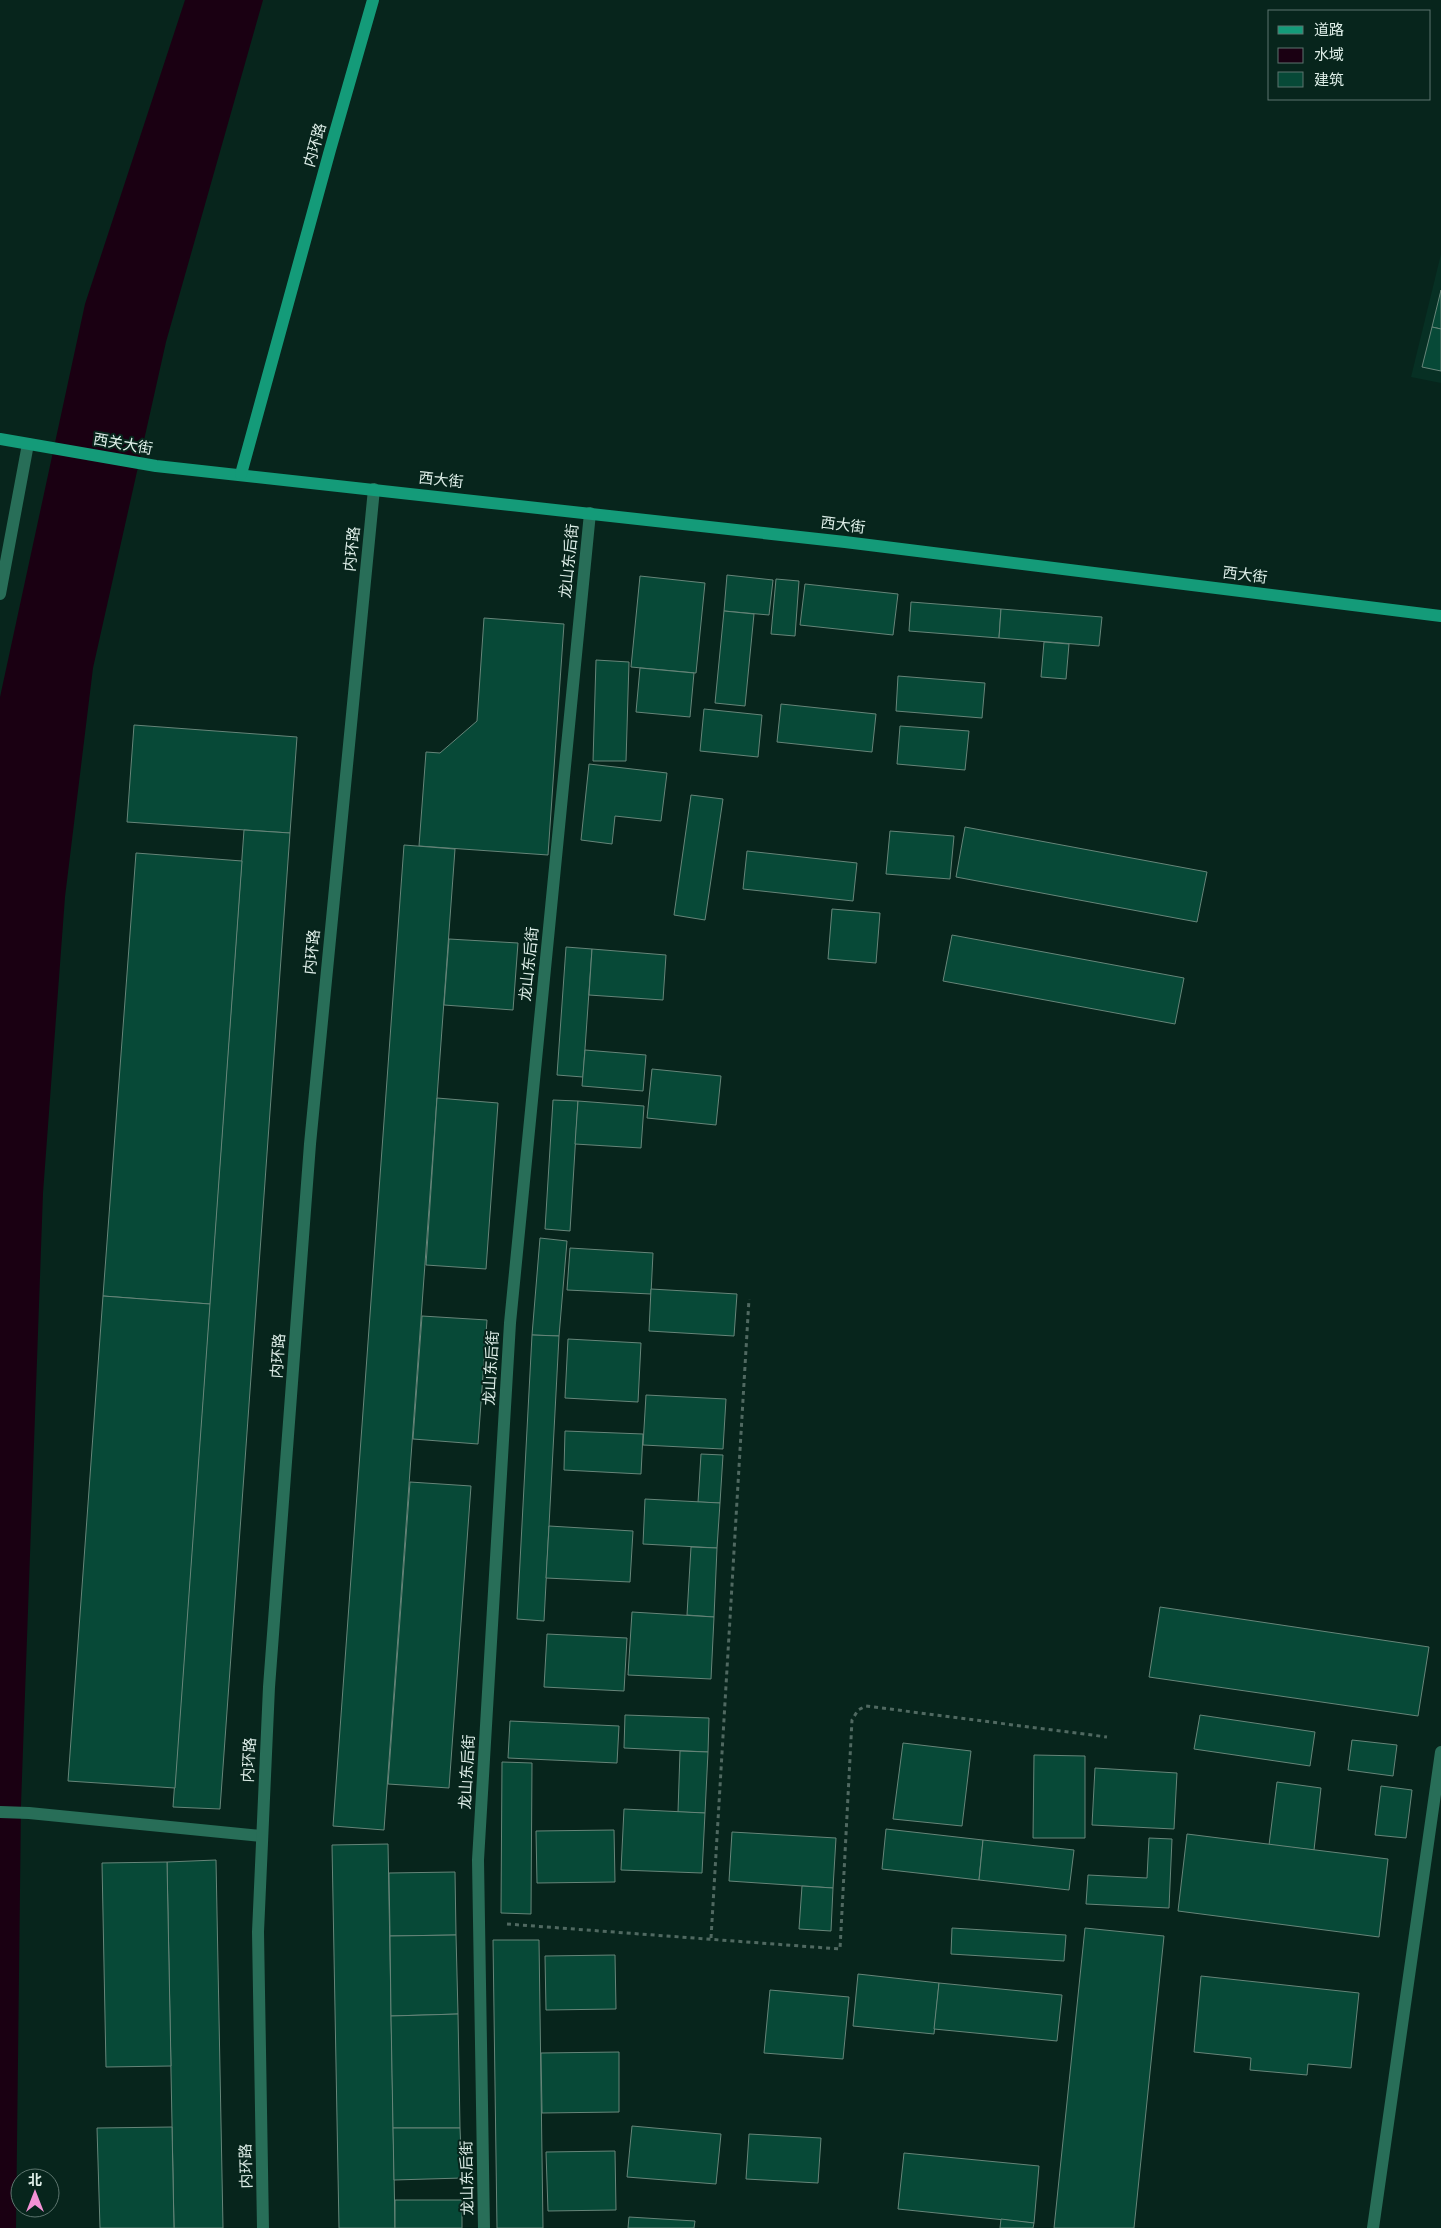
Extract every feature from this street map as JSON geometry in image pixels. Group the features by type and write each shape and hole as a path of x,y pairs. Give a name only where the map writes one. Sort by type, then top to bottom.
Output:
{"main road":[{"name":"内环路","path":"241,474 374,0"},
{"name":"西关大街","path":"0,439 156,466 241,474"},
{"name":"西大街","path":"241,474 845,542 1441,616"}],"street":[{"path":"0,594 34,445"},
{"name":"内环路","path":"263,2228 258,1932 269,1687 310,1144 374,488"},
{"name":"龙山东后街","path":"484,2228 478,1860 510,1322 590,512"},
{"path":"1373,2228 1441,1752"},
{"path":"0,1812 29,1813 262,1836"}],"path":[{"path":"711,1938 749,1299"},
{"path":"479,1923 711,1938 840,1949 852,1720 858,1710 866,1706 1107,1737"}],"shaded area":[{"path":"1441,254 1441,383 1411,377"}],"water":[{"path":"185,0 263,0 166,342 93,668 65,897 43,1193 21,1805 17,2168 10,2168 10,2218 16,2218 16,2228 0,2228 0,697 85,304"}],"building":[{"path":"1441,290 1441,329 1432,327"},
{"path":"1432,327 1441,329 1441,371 1422,367"},
{"path":"727,575 773,580 769,615 724,611"},
{"path":"640,576 705,583 696,673 631,667"},
{"path":"776,579 799,581 795,636 771,634"},
{"path":"805,584 898,594 893,635 800,625"},
{"path":"911,602 1001,609 999,638 909,631"},
{"path":"1001,609 1102,617 1099,646 999,638"},
{"path":"724,611 754,614 745,706 715,703"},
{"path":"484,618 564,624 548,855 419,846 426,752 440,753 477,721"},
{"path":"1044,642 1069,644 1066,679 1041,677"},
{"path":"596,660 629,662 626,761 593,761"},
{"path":"640,668 694,673 690,717 636,712"},
{"path":"898,676 985,683 982,718 896,711"},
{"path":"781,704 876,714 872,752 777,742"},
{"path":"704,709 762,715 758,757 700,751"},
{"path":"134,725 297,737 290,833 127,822"},
{"path":"900,726 969,731 965,770 897,764"},
{"path":"589,764 667,773 661,821 615,816 612,844 581,840"},
{"path":"691,795 723,799 705,920 674,915"},
{"path":"965,827 1207,872 1197,922 956,877"},
{"path":"244,830 290,833 220,1809 173,1807"},
{"path":"890,831 954,836 950,879 886,874"},
{"path":"404,845 455,849 384,1830 333,1826"},
{"path":"747,851 857,863 853,901 743,889"},
{"path":"136,853 242,861 210,1304 103,1296"},
{"path":"832,909 880,913 876,963 828,959"},
{"path":"952,935 1184,978 1175,1024 943,981"},
{"path":"449,939 518,943 513,1010 444,1005"},
{"path":"566,947 592,949 583,1077 557,1075"},
{"path":"592,949 666,955 663,1000 589,995"},
{"path":"585,1050 646,1055 643,1091 582,1086"},
{"path":"652,1069 721,1076 716,1125 647,1118"},
{"path":"437,1098 498,1103 486,1269 426,1265"},
{"path":"553,1100 578,1101 570,1231 545,1229"},
{"path":"578,1101 644,1106 641,1148 575,1144"},
{"path":"540,1238 567,1241 559,1336 532,1335"},
{"path":"570,1248 653,1253 651,1294 567,1290"},
{"path":"651,1289 737,1294 734,1336 649,1331"},
{"path":"103,1296 210,1304 175,1788 68,1781"},
{"path":"422,1316 487,1320 478,1444 413,1439"},
{"path":"532,1335 559,1336 544,1621 517,1619"},
{"path":"568,1339 641,1343 638,1402 565,1398"},
{"path":"646,1395 726,1399 723,1449 643,1445"},
{"path":"565,1431 643,1434 641,1474 564,1470"},
{"path":"701,1454 723,1455 720,1503 698,1502"},
{"path":"410,1482 471,1486 449,1788 388,1784"},
{"path":"645,1499 720,1503 717,1548 643,1544"},
{"path":"549,1526 633,1531 630,1582 546,1578"},
{"path":"691,1547 717,1548 714,1617 687,1615"},
{"path":"1160,1607 1429,1647 1418,1716 1149,1677"},
{"path":"632,1612 714,1617 711,1679 628,1675"},
{"path":"547,1634 627,1638 624,1691 544,1687"},
{"path":"625,1715 709,1718 708,1752 624,1748"},
{"path":"1200,1715 1315,1732 1310,1766 1194,1749"},
{"path":"510,1721 619,1726 617,1763 508,1758"},
{"path":"1352,1740 1397,1745 1393,1776 1348,1770"},
{"path":"903,1743 971,1751 962,1826 893,1819"},
{"path":"680,1751 708,1752 705,1813 678,1812"},
{"path":"1034,1755 1085,1756 1085,1838 1033,1838"},
{"path":"502,1762 532,1763 531,1914 501,1913"},
{"path":"1095,1768 1177,1773 1174,1829 1092,1825"},
{"path":"1277,1782 1321,1788 1314,1850 1269,1845"},
{"path":"1381,1786 1412,1790 1406,1838 1375,1835"},
{"path":"624,1809 705,1813 702,1873 621,1870"},
{"path":"886,1829 983,1840 979,1880 882,1869"},
{"path":"614,1830 615,1882 537,1883 536,1831"},
{"path":"732,1832 836,1838 833,1888 729,1881"},
{"path":"1187,1834 1388,1859 1379,1937 1178,1911"},
{"path":"1149,1838 1172,1839 1169,1908 1086,1904 1088,1875 1147,1878"},
{"path":"983,1840 1074,1850 1069,1890 979,1880"},
{"path":"388,1844 395,2228 339,2228 332,1845"},
{"path":"216,1860 223,2228 174,2228 167,1862"},
{"path":"167,1862 171,2066 106,2067 102,1863"},
{"path":"455,1872 456,1935 390,1936 389,1873"},
{"path":"802,1886 833,1888 831,1931 799,1929"},
{"path":"952,1928 1066,1935 1064,1961 951,1954"},
{"path":"1085,1928 1164,1936 1134,2228 1054,2228"},
{"path":"456,1935 458,2014 391,2016 390,1936"},
{"path":"493,1940 539,1940 543,2228 497,2228"},
{"path":"615,1955 616,2009 546,2010 545,1956"},
{"path":"858,1974 939,1983 934,2034 853,2026"},
{"path":"1201,1976 1359,1993 1351,2068 1308,2064 1307,2075 1250,2070 1251,2058 1194,2052"},
{"path":"939,1983 1062,1995 1057,2041 934,2029"},
{"path":"770,1990 849,1997 843,2059 764,2053"},
{"path":"458,2014 460,2128 393,2128 391,2016"},
{"path":"619,2052 619,2112 542,2113 541,2053"},
{"path":"632,2126 721,2134 716,2184 627,2177"},
{"path":"172,2127 174,2228 100,2228 97,2128"},
{"path":"393,2128 460,2128 462,2178 394,2180"},
{"path":"749,2134 821,2138 818,2183 746,2179"},
{"path":"615,2151 616,2210 548,2211 546,2152"},
{"path":"904,2153 1039,2166 1034,2223 898,2209"},
{"path":"395,2200 462,2200 462,2228 395,2228"},
{"path":"629,2217 695,2221 694,2228 628,2228"},
{"path":"1001,2219 1034,2223 1033,2228 1000,2228"}]}
